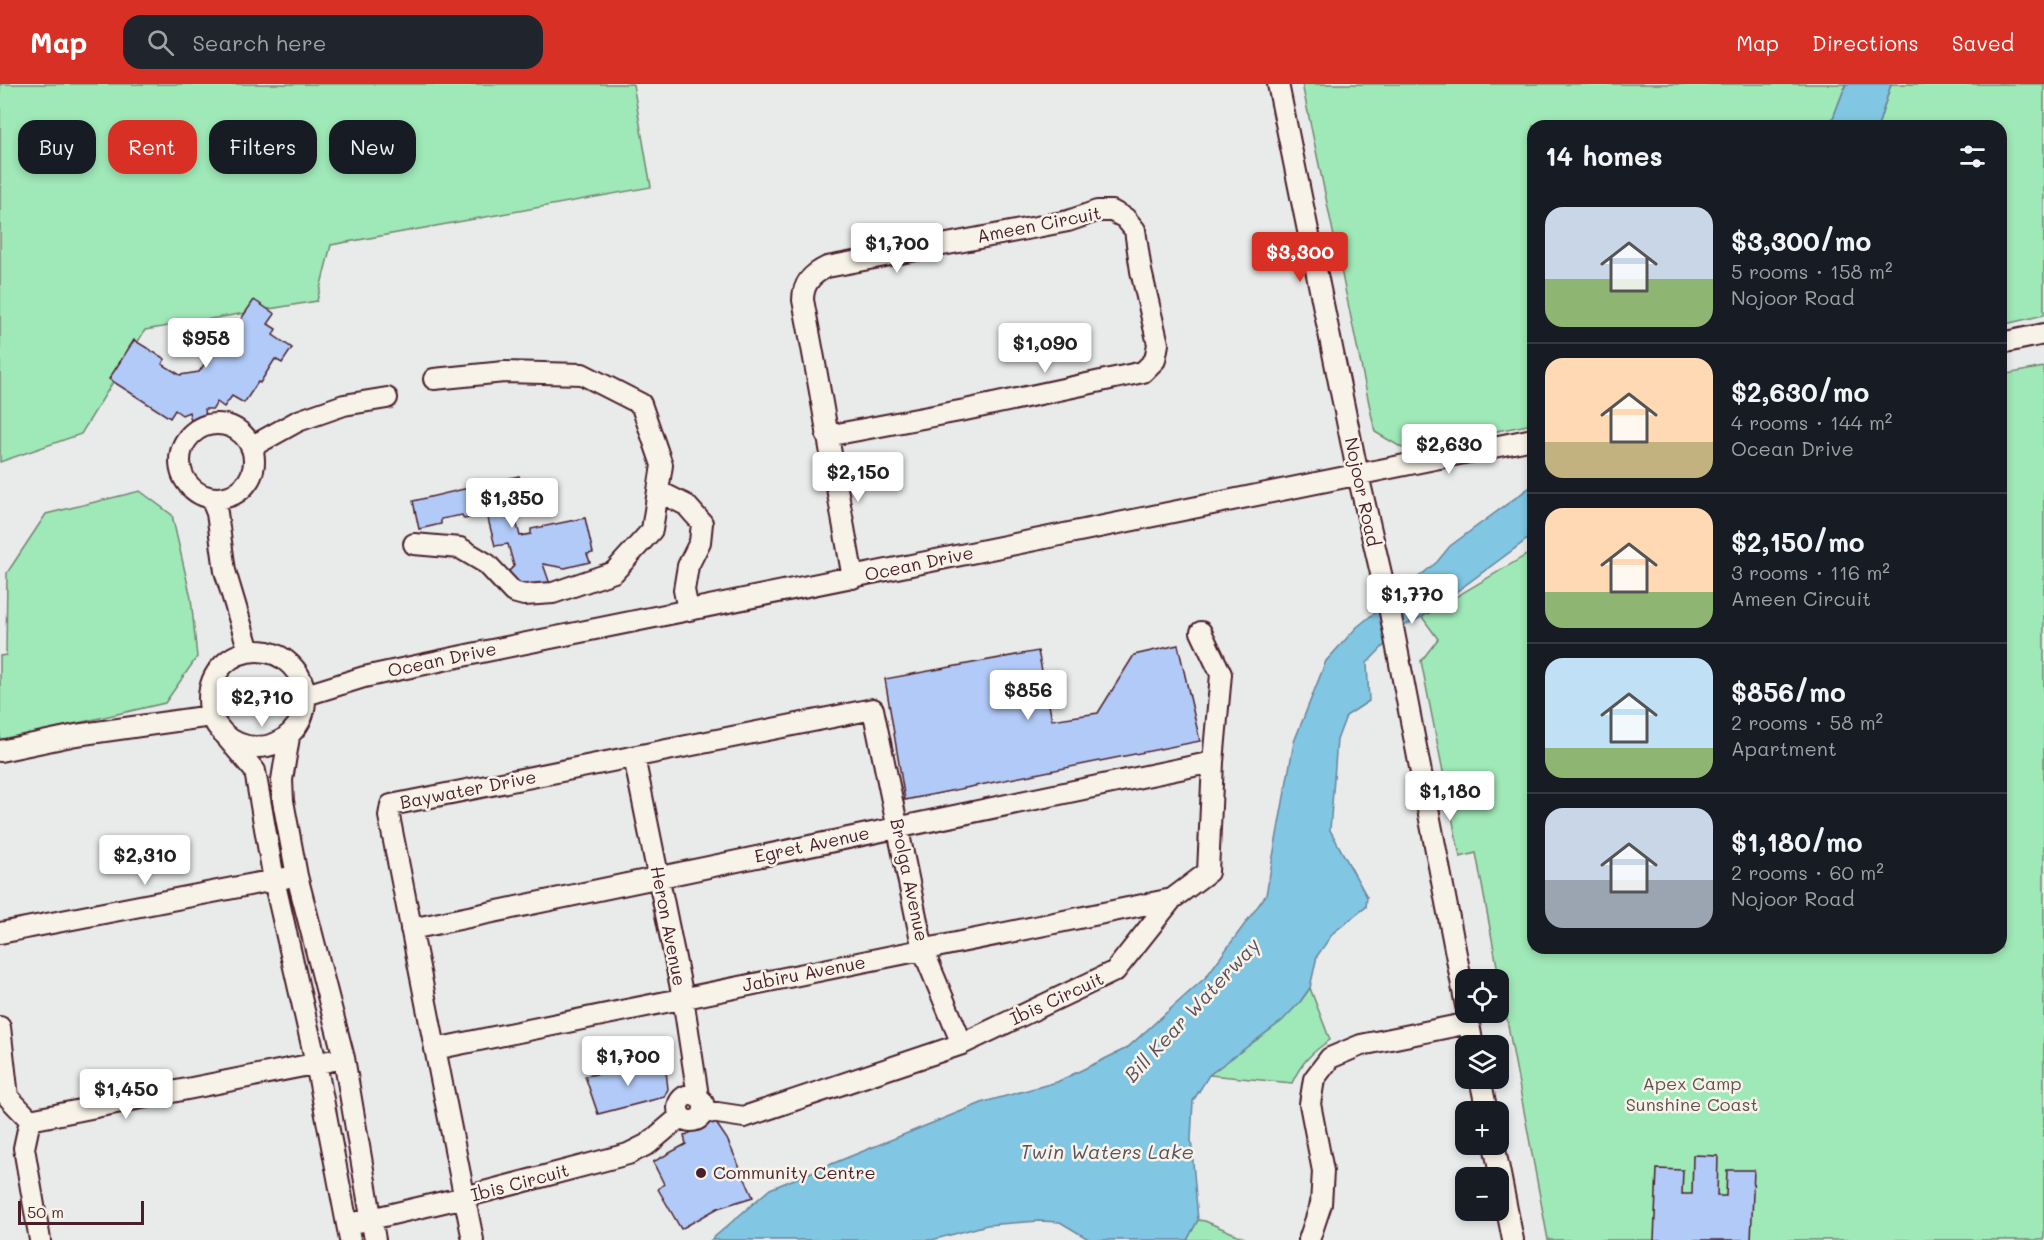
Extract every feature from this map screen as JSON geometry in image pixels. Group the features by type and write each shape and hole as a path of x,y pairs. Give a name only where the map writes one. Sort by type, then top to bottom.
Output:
{"street":[{"name":"Nojoor Road","path":"1278,84 1358,474 1397,646 1458,969"},
{"name":"Ameen Circuit","path":"827,436 965,410 1143,372 1155,360 1158,344 1141,271 1137,237 1131,224 1112,211 1097,211 1068,221 827,267 817,272 806,284 803,300 820,388 827,436 853,578"},
{"path":"2007,342 2044,334"},
{"path":"414,544 460,548 487,564 513,592 524,595 553,593 614,572 652,530 662,465 641,404 582,374 504,372 434,379"},
{"path":"251,447 298,421 344,405 387,398"},
{"path":"222,425 240,432 251,447 253,466 251,476 239,491 230,495 211,498 194,490 182,475 180,456 188,438 203,427 222,425"},
{"name":"Ocean Drive","path":"306,695 374,675 1527,440"},
{"path":"658,491 686,505 702,523 700,542 688,566 684,590 688,610"},
{"path":"211,498 217,513 225,570 249,651"},
{"name":"Ibis Circuit","path":"348,1232 371,1219 628,1154 648,1144 681,1116 688,1121 699,1119 701,1103 744,1117 962,1044 1115,971 1172,899 1208,872 1213,762 1221,674 1201,632"},
{"path":"228,739 248,747 269,746 289,736 299,725 305,710 306,695 302,679 293,666 280,656 265,651 249,651 233,657 215,675 211,682 208,699 211,716 218,729 255,771 274,880 316,1063 348,1232"},
{"name":"Baywater Drive","path":"473,1240 389,816 391,806 873,709"},
{"name":"Brolga Avenue","path":"873,709 923,950 962,1044"},
{"path":"0,751 76,735 211,716"},
{"path":"289,736 282,780 283,801 297,876 344,1058 375,1240"},
{"name":"Heron Avenue","path":"634,757 683,998 701,1103"},
{"name":"Egret Avenue","path":"411,929 1213,762"},
{"path":"0,933 297,876"},
{"name":"Jabiru Avenue","path":"435,1049 1172,899"},
{"path":"1309,1240 1321,1204 1323,1171 1310,1104 1314,1079 1330,1058 1361,1045 1455,1018"},
{"path":"0,1027 8,1097 30,1120"},
{"path":"30,1120 344,1058"},
{"path":"30,1120 24,1148 40,1240"},
{"path":"1496,1155 1513,1240"}],"green space":[{"path":"0,84 633,84 651,187 331,245 317,301 145,330 81,434 0,462"},
{"path":"1302,84 1846,84 1832,120 1527,120 1527,425 1404,449 1375,432"},
{"path":"1891,84 2044,84 2044,315 2007,324 2007,120 1880,120"},
{"name":"Apex Camp Sunshine Coast","path":"2044,367 2044,1240 1548,1240 1508,1023 1509,969 1498,969 1476,853 1460,857 1421,661 1438,639 1422,617 1527,555 1527,954 2007,954 2007,374"},
{"path":"140,491 172,515 191,598 197,657 165,703 0,741 0,656 6,655 7,573 46,514"},
{"path":"1310,988 1330,1040 1308,1059 1292,1083 1209,1075 1300,1002"},
{"path":"1198,1220 1205,1221 1249,1240 1187,1240"}],"water":[{"path":"1846,84 1891,84 1880,120 1832,120"},
{"name":"Twin Waters Lake","path":"1527,489 1527,539 1422,617 1403,626 1367,663 1369,701 1346,716 1337,740 1330,830 1367,897 1366,907 1333,933 1317,956 1310,988 1300,1002 1282,1021 1209,1075 1193,1101 1191,1139 1198,1220 1187,1240 1090,1240 1060,1222 1039,1221 987,1225 932,1240 711,1240 770,1189 984,1102 1057,1082 1127,1048 1206,977 1266,895 1294,742 1326,661 1357,627 1437,562 1450,546"}],"building":[{"path":"254,300 275,314 268,324 276,329 273,335 292,348 282,363 275,359 244,403 232,396 224,407 217,402 213,409 205,409 206,417 191,421 189,412 182,415 175,410 170,418 109,379 134,340 165,359 162,364 180,375 199,372 211,354 207,351 226,322 235,328"},
{"path":"519,476 528,514 515,517 520,536 531,534 531,529 585,518 593,553 587,554 590,562 565,568 543,564 550,584 518,588 504,576 514,566 508,544 495,546 487,515 464,519 462,515 441,519 441,524 419,529 413,501"},
{"path":"1178,645 1200,741 905,800 885,679 1038,651 1052,720 1098,713 1134,655"},
{"path":"665,1062 668,1089 664,1097 598,1114 585,1076"},
{"name":"Community Centre","path":"714,1120 727,1139 753,1197 718,1208 681,1229 658,1189 664,1184 653,1162 686,1144 684,1136"},
{"path":"1693,1155 1718,1156 1717,1196 1726,1196 1727,1170 1754,1170 1751,1240 1654,1240 1657,1169 1683,1170 1682,1194 1692,1194"}],"place":[{"name":"Community Centre","path":"701,1173"}],"water label":[{"name":"Bill Kear Waterway","path":"1192,1010"}]}
